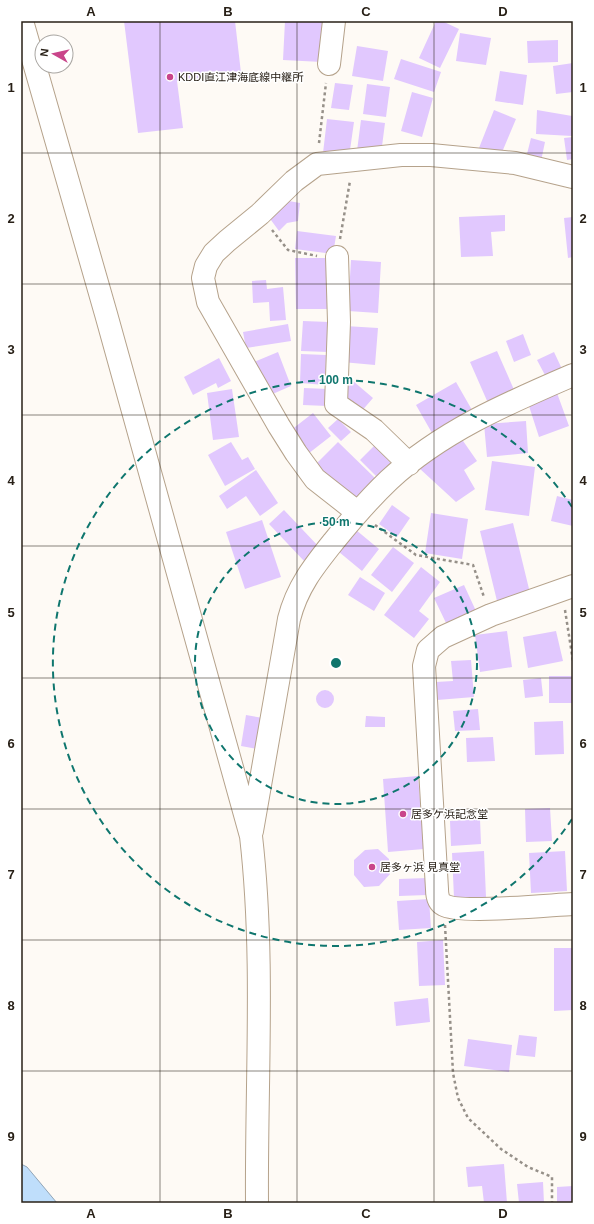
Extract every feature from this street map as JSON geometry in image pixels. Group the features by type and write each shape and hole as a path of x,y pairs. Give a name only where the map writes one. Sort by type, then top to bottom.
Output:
{"street":[{"path":"22,21 106,314 251,836 257,887 260,974 257,1203"},
{"path":"329,64 334,21"},
{"path":"357,512 316,479 296,453 208,302 203,278 206,266 214,253 227,240 260,214 294,181 317,164 401,155 431,155 515,163 573,177"},
{"path":"337,258 338,322 336,404 374,430 409,464"},
{"path":"251,836 293,605 306,577 357,512 389,480 436,443 465,425 516,399 573,375"},
{"path":"567,587 491,614 438,640 428,650 424,666 436,889 439,900 444,905 468,909 573,904"}],"path":[{"path":"317,164 329,64"},
{"path":"260,214 288,250 305,254 337,258 353,160"},
{"path":"357,512 416,555 473,565 491,614"},
{"path":"567,587 573,661"},
{"path":"444,905 453,1073 458,1098 468,1118 501,1149 528,1166 552,1177 552,1203"}],"water":[{"path":"21,1164 27,1167 57,1203 21,1203"}],"building":[{"name":"KDDI直江津海底線中継所","path":"124,21 235,21 241,73 177,81 183,128 138,133"},
{"path":"285,21 324,21 322,62 283,60"},
{"path":"436,21 442,21 459,29 440,68 419,58"},
{"path":"460,33 491,38 486,65 456,61"},
{"path":"558,40 558,62 528,63 527,41"},
{"path":"357,46 388,51 383,81 352,76"},
{"path":"401,59 441,72 434,92 394,79"},
{"path":"573,63 573,92 556,94 553,66"},
{"path":"500,71 527,75 523,105 495,101"},
{"path":"335,83 353,85 349,110 331,108"},
{"path":"367,84 390,87 386,117 363,114"},
{"path":"412,92 433,98 422,137 401,131"},
{"path":"494,110 516,119 500,157 479,148"},
{"path":"537,110 572,116 572,136 536,134"},
{"path":"327,119 354,122 349,157 323,153"},
{"path":"361,120 385,123 381,154 357,151"},
{"path":"573,137 573,159 567,160 564,138"},
{"path":"531,138 545,142 541,161 526,158"},
{"path":"283,200 300,203 298,221 287,223 279,231 268,216"},
{"path":"505,215 505,231 491,232 493,256 461,257 459,217"},
{"path":"573,217 573,257 568,258 564,218"},
{"path":"297,231 336,236 333,254 295,249"},
{"path":"295,258 331,258 332,309 296,309"},
{"path":"351,260 381,262 378,313 348,311"},
{"path":"266,280 267,289 283,287 286,320 270,321 269,302 253,303 252,281"},
{"path":"303,321 329,322 328,352 301,351"},
{"path":"288,324 291,341 246,348 243,332"},
{"path":"345,326 378,328 375,365 342,362"},
{"path":"523,334 531,355 514,362 506,341"},
{"path":"497,351 515,392 488,403 470,362"},
{"path":"278,352 291,386 268,396 254,362"},
{"path":"554,352 562,369 546,377 537,360"},
{"path":"301,354 326,355 325,385 300,383"},
{"path":"219,358 231,381 218,388 216,383 193,395 184,377"},
{"path":"353,381 373,398 360,413 340,396"},
{"path":"456,382 472,410 432,433 416,405"},
{"path":"304,388 328,389 327,406 303,405"},
{"path":"232,389 239,437 213,440 207,393"},
{"path":"557,393 569,426 539,437 528,403"},
{"path":"313,413 331,436 304,457 286,434"},
{"path":"338,419 351,432 341,441 328,428"},
{"path":"526,421 528,453 487,457 484,424"},
{"path":"461,438 477,461 464,470 475,489 456,502 419,468"},
{"path":"231,442 242,460 248,457 255,469 225,486 208,455"},
{"path":"338,442 376,479 353,501 316,464"},
{"path":"374,446 391,463 377,477 360,460"},
{"path":"492,461 535,467 529,516 485,510"},
{"path":"256,470 278,503 260,516 246,496 227,509 219,496"},
{"path":"557,496 573,500 573,526 551,521"},
{"path":"392,505 410,518 397,537 379,524"},
{"path":"284,510 320,548 305,562 269,524"},
{"path":"431,513 468,519 462,559 425,553"},
{"path":"262,520 281,577 245,589 226,532"},
{"path":"513,523 530,593 497,601 480,531"},
{"path":"356,530 379,549 362,571 339,552"},
{"path":"393,547 414,563 392,592 371,575"},
{"path":"421,567 440,582 419,611 429,619 414,638 384,615"},
{"path":"360,577 385,593 374,611 348,595"},
{"path":"464,585 476,611 447,625 434,598"},
{"path":"507,631 512,667 480,672 475,635"},
{"path":"556,631 563,661 528,668 523,637"},
{"path":"471,660 474,697 437,700 436,682 453,681 451,661"},
{"path":"549,676 573,676 573,703 549,703"},
{"path":"541,678 543,696 525,698 523,680"},
{"path":"325,690 331,693 334,699 331,705 325,708 319,705 316,699 319,693"},
{"path":"478,709 480,730 455,731 453,711"},
{"path":"246,715 263,718 258,749 241,746"},
{"path":"366,716 385,717 385,727 365,727"},
{"path":"563,721 564,754 535,755 534,722"},
{"path":"493,737 495,761 467,762 466,738"},
{"name":"居多ケ浜記念堂","path":"418,776 424,849 388,852 383,779"},
{"path":"550,808 552,841 526,842 525,809"},
{"path":"480,819 481,844 451,846 450,821"},
{"name":"居多ヶ浜 見真堂","path":"378,849 389,859 390,874 379,886 364,887 354,875 354,860 365,850"},
{"path":"484,851 486,897 454,898 452,853"},
{"path":"565,851 567,891 531,893 529,853"},
{"path":"427,878 427,895 399,896 399,879"},
{"path":"429,899 431,928 399,930 397,901"},
{"path":"443,940 445,985 419,986 417,942"},
{"path":"554,948 573,948 573,1010 554,1011"},
{"path":"428,998 430,1022 396,1026 394,1002"},
{"path":"519,1035 537,1037 535,1057 516,1055"},
{"path":"468,1039 512,1045 509,1072 464,1066"},
{"path":"504,1164 507,1203 484,1203 482,1186 468,1187 466,1167"},
{"path":"543,1182 544,1203 519,1203 517,1184"},
{"path":"573,1186 573,1203 557,1203 557,1187"}],"place":[{"name":"KDDI直江津海底線中継所","path":"170,77"},
{"name":"居多ケ浜記念堂","path":"403,814"},
{"name":"居多ヶ浜 見真堂","path":"372,867"}]}
